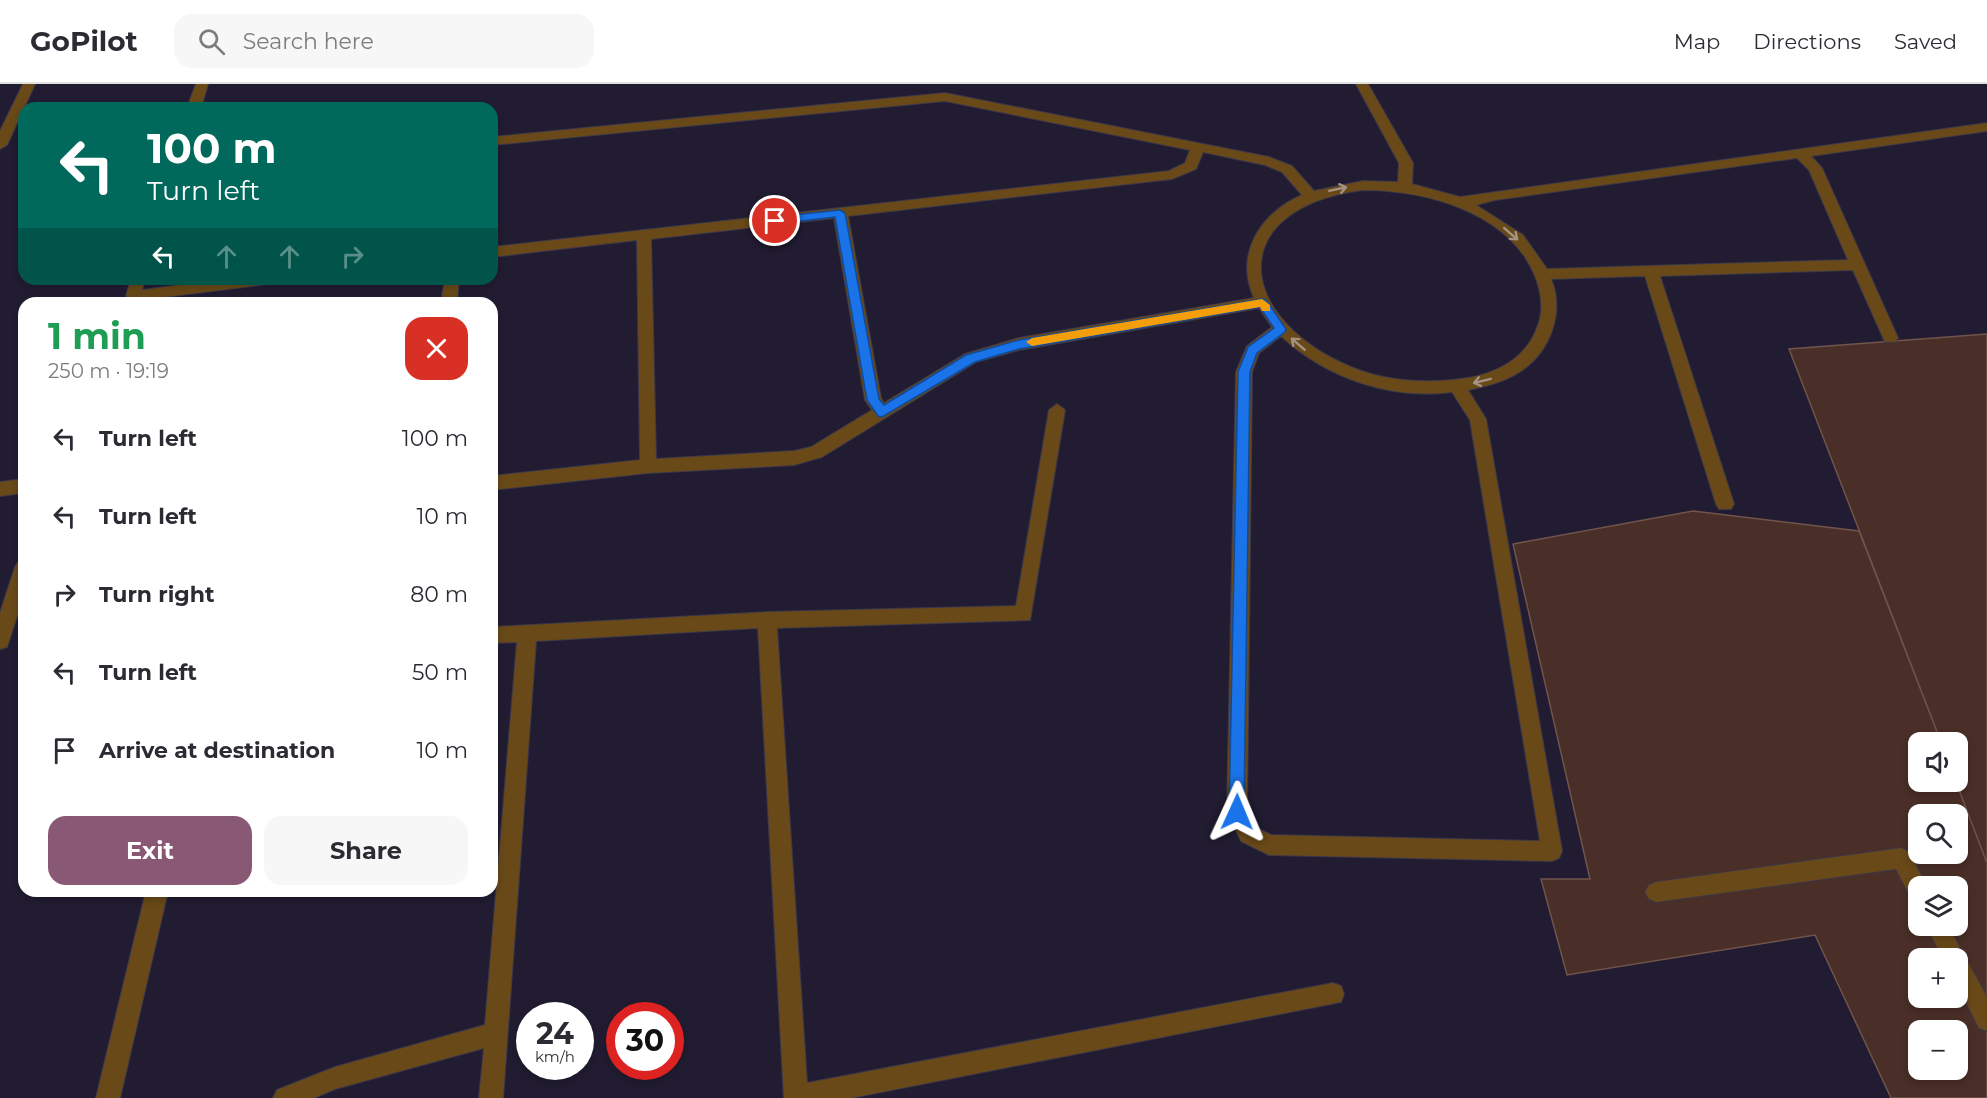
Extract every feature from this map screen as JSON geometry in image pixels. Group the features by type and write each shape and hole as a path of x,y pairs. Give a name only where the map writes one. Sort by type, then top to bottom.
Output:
{"street":[{"path":"20,102 29,84"},
{"path":"196,102 202,84"},
{"path":"1362,84 1406,163 1405,187"},
{"path":"498,140 944,90 1269,161 1287,170 1311,196"},
{"path":"0,145 18,107"},
{"path":"1462,203 1495,195 1987,127"},
{"path":"498,251 1172,175 1191,166 1198,146"},
{"path":"1801,154 1815,168 1890,338"},
{"path":"1372,185 1405,187 1462,203 1497,222 1525,246 1544,274 1551,304 1546,332 1527,358 1497,377 1457,387 1418,388 1378,382 1340,369 1315,356 1280,329 1262,303 1255,280 1254,259 1260,239 1272,221 1289,207 1311,196 1340,188 1372,185"},
{"path":"840,213 873,400 882,412"},
{"path":"644,236 648,466"},
{"path":"1544,274 1859,265"},
{"path":"1651,272 1725,504"},
{"path":"145,297 227,285"},
{"path":"498,482 648,466 794,458 816,452 971,358 1019,344 1262,303"},
{"path":"1280,329 1252,350 1244,372 1237,812 1248,834 1269,845 1552,851 1478,419 1457,387"},
{"path":"498,634 767,620 1024,614 1057,410"},
{"path":"0,489 18,487"},
{"path":"0,641 18,586"},
{"path":"767,620 796,1098 1333,994"},
{"path":"491,1098 527,632"},
{"path":"1656,892 1901,858 1910,876"},
{"path":"108,1098 155,897"},
{"path":"1968,983 1987,1020"},
{"path":"285,1098 335,1078 496,1033"}],"building":[{"path":"1987,334 1987,863 1968,813 1968,804 1964,804 1960,792 1968,792 1968,732 1937,732 1789,349"},
{"path":"1693,511 1859,531 1937,732 1908,732 1908,792 1960,792 1964,804 1908,804 1908,864 1968,864 1968,813 1987,863 1987,1098 1891,1098 1815,935 1567,975 1541,879 1590,879 1513,544"}],"slow traffic":[{"path":"1032,342 1262,303 1266,308"}],"route":[{"path":"775,221 840,213 873,400 882,412 971,358 1019,344 1262,303 1280,329 1252,350 1244,372 1237,812"}]}
